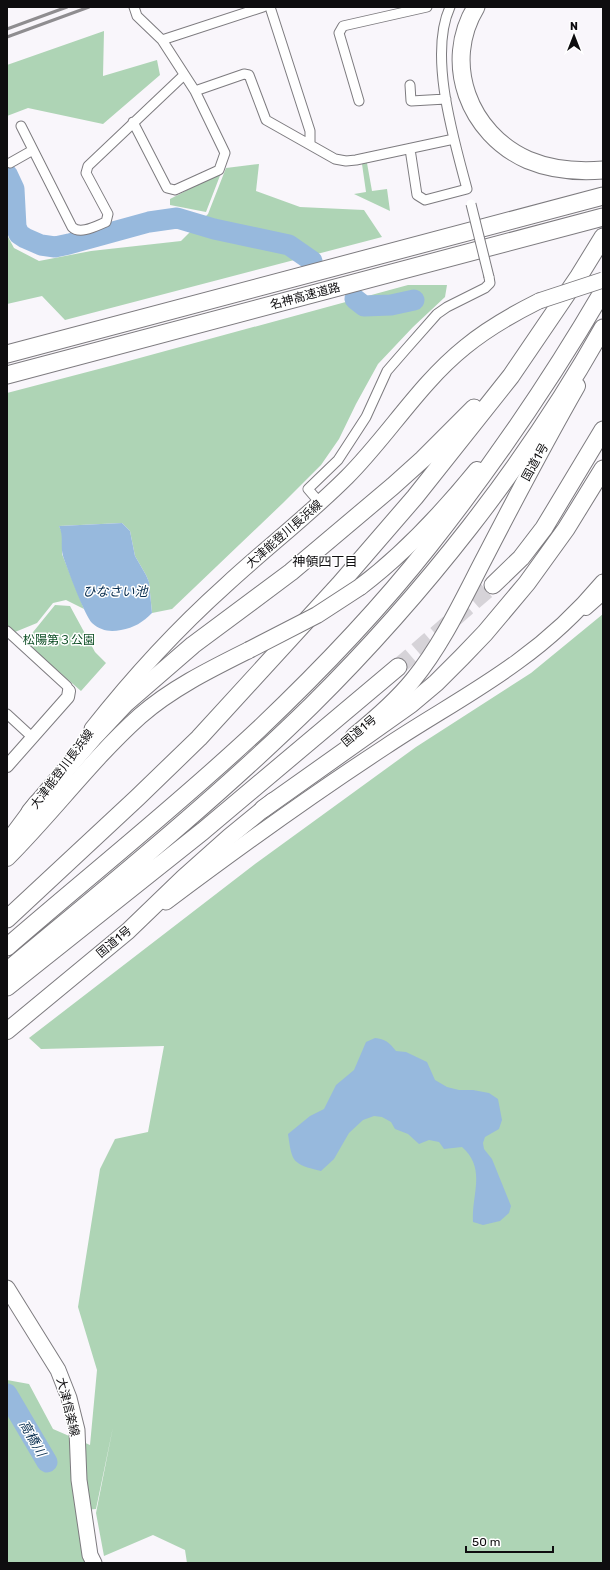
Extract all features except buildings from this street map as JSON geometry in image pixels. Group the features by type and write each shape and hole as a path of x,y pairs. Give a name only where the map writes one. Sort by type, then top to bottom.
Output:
{"highway":[{"path":"476,7 465,33 462,45 461,69 467,99 473,111 485,128 510,150 537,163 570,170 603,170"},
{"name":"名神高速道路","path":"7,354 603,196"},
{"name":"名神高速道路","path":"7,375 603,216"},
{"path":"7,919 109,825 198,738 339,585 415,497 516,369 600,242"},
{"path":"7,858 114,741 140,716 182,686 317,615 360,587 405,551 450,504 499,442 603,290"},
{"path":"7,948 164,814 253,734 367,618 428,548 491,465 558,366 603,290"},
{"path":"30,812 93,738 126,703 193,645 291,572 423,459 502,378 554,313"},
{"path":"7,971 180,826 228,783 344,673 423,583 505,479 574,377 603,328"},
{"name":"国道1号","path":"7,1031 128,931 183,878 263,809 375,718 413,680 428,660 462,602 526,477 603,341"},
{"path":"493,585 521,558 544,528 603,430"},
{"path":"263,809 411,704 436,683 457,662 527,584 566,528 603,469"},
{"path":"7,987 203,831 398,668"}],"main road":[{"name":"大津能登川長浜線","path":"7,842 100,719 163,647 226,584 320,503 348,476 423,390 464,347 509,316 539,301 603,280"},
{"path":"128,931 300,804 538,646 579,609 603,582"},
{"name":"大津信楽線","path":"7,1288 58,1370 68,1398 77,1430 79,1480 90,1555 94,1563"}],"street":[{"path":"133,122 167,188 175,190 219,170 225,153 194,91 162,40 137,16 134,7"},
{"path":"162,40 263,7"},
{"path":"270,7 310,131 310,144"},
{"path":"359,101 339,33 343,26 401,9 427,7"},
{"path":"320,503 308,489 338,460 352,440 366,417 387,371 436,314 485,288 490,282 454,139 446,99 442,58 447,8"},
{"path":"21,126 72,227 75,230 80,231 106,222 108,219 108,214 86,173 88,166 184,74"},
{"path":"194,91 244,74 249,75 266,120 335,159 346,161 454,139"},
{"path":"410,85 411,101 446,99"},
{"path":"410,149 417,195 425,200 467,189"},
{"path":"10,163 33,150"},
{"path":"564,623 583,611 603,594"},
{"path":"7,631 67,686 69,692 68,697 7,766"},
{"path":"7,714 32,737"}],"green space":[{"path":"104,31 103,76 157,60 160,75 103,124 28,108 7,116 7,65"},
{"path":"367,163 372,191 387,189 390,211 354,194 366,192 362,164"},
{"path":"259,164 256,191 300,207 364,210 382,237 65,320 42,296 7,304 7,235 14,248 39,261 91,251 181,241 208,214 226,168"},
{"path":"221,173 206,212 170,205 170,199"},
{"path":"408,285 447,285 445,297 413,327 378,364 339,439 321,465 172,609 152,613 149,582 135,556 130,531 122,523 59,526 62,532 62,554 84,609 66,600 53,603 37,623 15,632 7,625 7,393"},
{"name":"松陽第３公園","path":"55,605 70,606 95,652 106,663 81,691 25,642"},
{"path":"603,614 603,1563 187,1563 185,1550 153,1535 104,1556 96,1513 113,1427 96,1509 84,1510 94,1563 7,1563 7,1380 29,1384 53,1429 90,1445 97,1370 78,1307 100,1169 115,1139 148,1132 164,1046 41,1049 29,1038 255,864 416,747 531,673"}],"water":[{"name":"ひなさい池","path":"122,523 130,531 135,556 149,582 152,613 142,622 134,626 121,630 109,631 99,628 92,623 85,611 63,556 59,526"},
{"path":"375,1038 382,1039 387,1042 396,1051 406,1052 427,1062 435,1080 447,1087 459,1090 473,1090 489,1093 498,1099 502,1120 499,1129 485,1137 483,1143 484,1149 492,1159 511,1206 509,1213 500,1221 483,1225 473,1222 476,1173 470,1155 462,1147 444,1149 439,1142 429,1140 419,1144 408,1134 395,1129 391,1122 382,1117 374,1116 363,1120 349,1133 334,1159 321,1171 299,1164 295,1160 291,1151 288,1134 310,1116 324,1109 336,1085 354,1070 366,1042"}],"waterway":[{"path":"7,174 14,189 16,227 19,234 41,245 55,247 149,222 177,218 214,229 289,245 312,261"},
{"path":"355,299 364,306 391,305 414,300"},
{"name":"高橋川","path":"7,1394 47,1462"}],"tunnel":[{"path":"398,667 493,585"}],"railway":[{"path":"7,29 67,7"},
{"path":"7,37 89,7"}],"district":[{"name":"神領四丁目","path":"325,561"}]}
